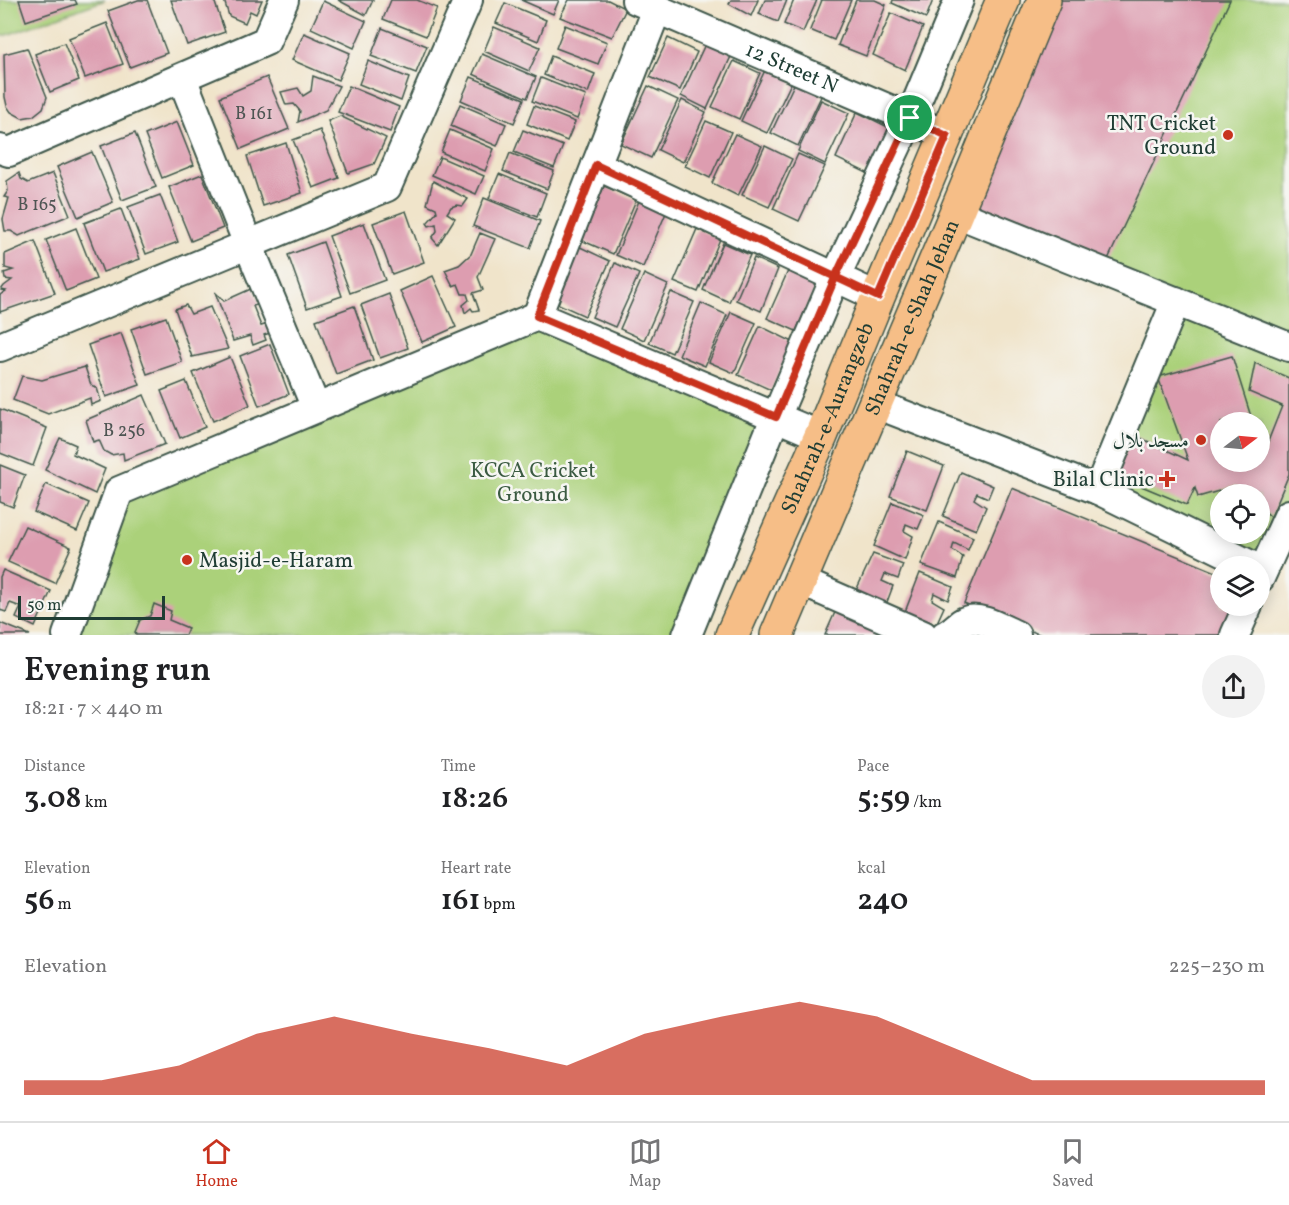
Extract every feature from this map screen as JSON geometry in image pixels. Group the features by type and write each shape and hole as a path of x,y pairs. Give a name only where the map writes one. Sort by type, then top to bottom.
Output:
{"main road":[{"name":"Shahrah-e-Aurangzeb","path":"732,635 821,436 1003,0"},
{"name":"Shahrah-e-Shah Jehan","path":"777,635 1044,0"}],"street":[{"path":"0,149 9,152 266,42 284,0"},
{"path":"0,347 387,187 468,0"},
{"path":"687,635 835,278 910,118 959,0"},
{"path":"537,316 596,165 647,4"},
{"name":"12 Street N","path":"647,4 947,136"},
{"path":"182,78 316,408"},
{"path":"596,165 878,297"},
{"path":"956,213 1289,347"},
{"path":"1098,490 1176,301"},
{"path":"67,635 119,491 537,316 821,436"},
{"path":"876,404 1098,490 1229,556"},
{"path":"1267,556 1288,518"},
{"path":"800,581 942,634 963,622 977,618 1016,635"},
{"path":"1235,635 1244,616"}],"green space":[{"path":"0,0 105,0 4,36 0,35"},
{"path":"1043,0 1289,0 1289,514 1270,561 1270,556 1231,556 1098,490 1176,300 953,208"},
{"name":"KCCA Cricket Ground","path":"537,316 773,423 687,635 72,635 119,491"}],"building":[{"path":"19,0 75,0 77,4 26,21"},
{"path":"138,0 147,0 167,53 130,67 108,11"},
{"path":"171,0 214,0 225,32 187,45"},
{"path":"224,0 262,0 256,14 250,11 245,23 229,16"},
{"path":"338,0 373,0 366,15"},
{"path":"391,0 417,0 437,8 426,36 383,19"},
{"path":"521,0 559,0 553,14"},
{"path":"569,0 608,0 626,9 612,37 560,17"},
{"path":"731,0 758,0 751,16 729,4"},
{"path":"765,0 787,0 778,22 759,14"},
{"path":"794,0 817,0 803,32 784,24"},
{"path":"822,0 851,0 834,40 810,30"},
{"path":"856,0 875,0 886,5 866,56 838,45"},
{"path":"893,0 933,0 926,18 892,3"},
{"path":"1044,0 1230,0 1103,270 953,208"},
{"path":"323,1 366,21 354,48 311,28"},
{"path":"505,3 546,20 538,41 496,23"},
{"path":"891,13 923,27 905,70 873,55"},
{"path":"107,23 123,64 85,78 69,38"},
{"path":"565,25 607,42 598,64 556,48"},
{"path":"494,27 540,47 529,71 484,51"},
{"path":"382,28 427,46 416,73 371,56"},
{"path":"304,33 350,53 338,80 292,60"},
{"path":"668,38 697,52 680,90 650,77"},
{"path":"707,40 733,52 707,109 681,96"},
{"path":"64,43 79,80 50,92 35,54"},
{"path":"27,48 47,97 43,108 33,116 22,118 11,112 7,106 4,54"},
{"path":"482,54 536,77 527,98 473,74"},
{"path":"551,56 595,74 588,93 544,75"},
{"path":"368,61 409,78 401,101 359,84"},
{"path":"734,61 760,73 739,119 712,107"},
{"path":"767,66 793,79 767,133 741,121"},
{"path":"313,76 339,86 326,110 298,122 300,111 294,104 286,105 281,92 298,88 303,96 311,91"},
{"path":"267,77 289,129 241,149 220,97"},
{"path":"471,77 524,99 514,123 461,100"},
{"path":"541,78 586,96 577,119 532,101"},
{"path":"797,78 824,90 798,146 771,133"},
{"path":"349,86 399,107 390,132 338,112"},
{"path":"648,86 678,100 651,158 621,144"},
{"path":"682,100 706,112 683,162 658,150"},
{"path":"821,100 849,113 825,164 798,151"},
{"path":"460,104 506,124 497,146 451,126"},
{"path":"534,106 575,122 567,141 527,124"},
{"path":"857,112 890,128 869,174 836,158"},
{"path":"340,116 386,138 374,164 348,173 328,121"},
{"path":"706,121 731,132 710,178 685,166"},
{"path":"177,122 194,165 162,178 145,135"},
{"path":"320,130 339,178 313,188 293,140"},
{"path":"450,130 494,149 485,171 441,152"},
{"path":"523,130 563,146 554,168 514,152"},
{"path":"135,133 156,187 122,200 101,146"},
{"path":"735,134 762,146 738,196 712,183"},
{"path":"286,143 302,193 263,206 247,156"},
{"path":"765,146 792,159 769,207 742,195"},
{"path":"92,152 113,202 78,217 57,167"},
{"path":"510,153 554,171 547,189 503,171"},
{"path":"798,154 825,166 799,221 773,209"},
{"path":"440,157 484,176 476,194 432,175"},
{"path":"19,173 21,179 28,183 53,173 70,215 19,236 11,231 5,231 3,219 9,198 4,197 8,191 7,181"},
{"path":"202,174 223,228 191,241 169,187"},
{"path":"499,174 546,193 537,217 489,198"},
{"path":"433,181 468,199 463,206 451,207 447,213 455,218 438,245 432,238 437,231 436,224 429,226 427,223 437,212 436,208 427,204"},
{"path":"604,186 636,200 613,254 581,240"},
{"path":"160,195 178,242 146,254 128,207"},
{"path":"484,198 540,221 530,248 473,226"},
{"path":"639,201 666,213 643,267 616,255"},
{"path":"121,209 140,259 103,272 84,223"},
{"path":"406,211 424,262 392,274 373,223"},
{"path":"364,223 385,280 350,293 329,236"},
{"path":"76,228 96,279 66,291 46,240"},
{"path":"697,229 720,239 698,292 674,282"},
{"path":"480,233 495,239 478,277 483,290 473,293 479,310 473,311 471,308 465,313 463,305 469,300 467,294 462,294 458,284 453,286 445,270 459,265 471,254"},
{"path":"35,241 55,293 0,312 0,295 6,291 1,290 12,280 5,279 4,273 13,270 5,268 5,254"},
{"path":"323,242 342,296 307,308 288,255"},
{"path":"723,243 750,255 729,302 703,290"},
{"path":"578,246 610,261 585,316 552,301"},
{"path":"754,258 778,269 761,311 736,300"},
{"path":"615,263 639,274 615,327 592,317"},
{"path":"788,271 817,284 796,331 767,318"},
{"path":"644,274 668,285 644,340 620,329"},
{"path":"433,276 456,327 422,342 400,291"},
{"path":"253,288 260,304 253,306 261,326 268,324 270,333 264,335 266,340 253,345 250,336 233,341 215,292 224,301"},
{"path":"671,292 694,302 672,353 649,343"},
{"path":"389,294 408,348 380,358 361,305"},
{"path":"701,303 727,315 705,366 679,355"},
{"path":"186,305 191,314 210,307 228,349 192,357 175,309"},
{"path":"354,306 373,360 336,374 316,320"},
{"path":"731,312 756,323 734,373 709,362"},
{"path":"166,317 182,362 147,374 131,329"},
{"path":"760,326 793,342 771,390 738,375"},
{"path":"121,333 140,385 106,397 88,345"},
{"path":"270,344 289,394 259,406 240,356"},
{"name":"مسجد بلال","path":"1232,356 1250,412 1210,412 1210,472 1270,472 1270,436 1282,406 1249,392 1255,363 1289,378 1289,474 1271,517 1270,484 1210,484 1210,494 1198,497 1195,488 1187,505 1115,475 1132,434 1188,460 1158,377"},
{"path":"230,357 250,405 213,421 193,373"},
{"path":"85,367 91,385 97,388 101,401 91,405 90,398 48,414 13,400 22,376 42,380"},
{"path":"186,381 205,427 180,438 161,391"},
{"path":"144,395 165,444 124,460 123,453 111,455 104,451 99,440 93,442 86,420"},
{"path":"0,409 47,428 33,466 0,453"},
{"path":"60,438 76,445 73,454 105,469 95,494 45,470"},
{"path":"907,451 944,466 927,510 890,496"},
{"path":"0,465 25,475 13,507 0,502"},
{"path":"961,472 993,486 988,498 977,493 974,499 986,507 976,530 943,516"},
{"path":"46,484 89,503 77,531 34,512"},
{"path":"1012,488 1210,569 1210,616 1235,616 1227,635 1041,635 964,603"},
{"path":"892,502 924,515 918,529 906,524 904,531 913,536 905,560 874,546"},
{"path":"939,522 973,537 968,550 954,543 952,550 963,557 957,578 921,565"},
{"path":"25,526 71,547 55,583 8,562"},
{"path":"873,554 903,565 898,579 885,574 882,581 893,586 884,610 853,597"},
{"path":"3,570 51,591 35,627 16,618 21,607 10,603 6,612 0,610 0,577"},
{"path":"920,573 953,587 948,600 934,593 932,600 944,607 934,629 903,617"},
{"path":"840,601 911,635 825,635"},
{"path":"154,604 171,611 169,620 188,628 185,635 136,635 140,620 150,616"},
{"path":"0,623 30,635 0,635"}],"place":[{"name":"TNT Cricket Ground","path":"1228,135"},
{"name":"مسجد بلال","path":"1201,440"},
{"name":"Bilal Clinic","path":"1167,479"},
{"name":"Masjid-e-Haram","path":"187,560"}],"route":[{"path":"910,118 835,278 776,417 537,316 596,165 835,278 878,297 947,136 910,118"}]}
